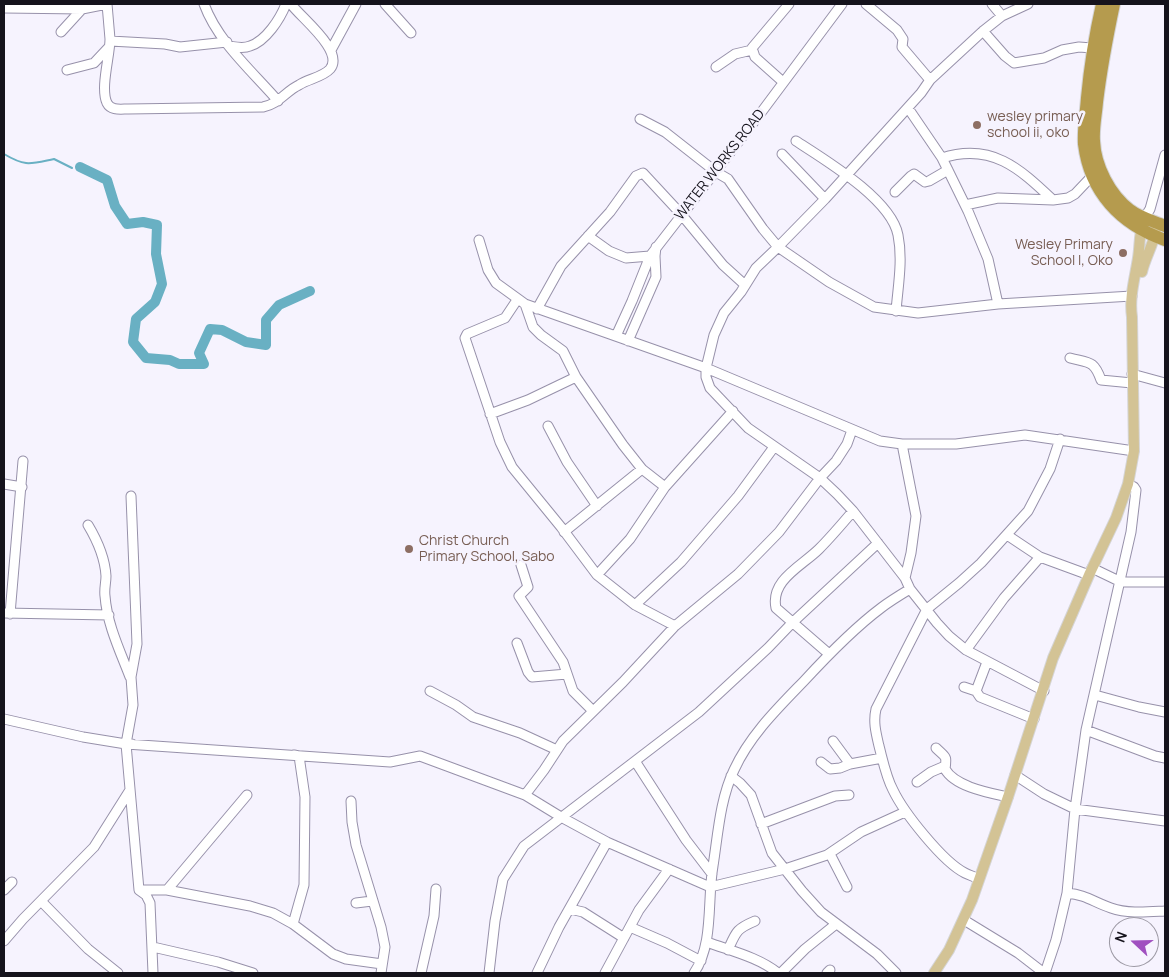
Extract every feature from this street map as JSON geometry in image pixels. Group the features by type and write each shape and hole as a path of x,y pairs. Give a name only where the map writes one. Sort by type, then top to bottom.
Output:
{"highway":[{"path":"1102,4 1092,48 1084,141 1086,158 1102,194 1116,211 1140,230 1160,238"},
{"path":"1114,4 1101,69 1094,140 1100,166 1110,188 1132,212 1154,219"}],"main road":[{"path":"936,972 964,920 1008,797 1044,691 1053,658 1090,571 1116,518 1128,484 1134,450 1132,317 1130,305 1138,257 1140,230 1154,219 1160,238 1145,258 1136,310 1132,317"}],"street":[{"path":"4,8 82,9 107,4 109,44 105,78 106,97 107,103 115,109 263,107 278,101 297,85 331,68 333,57 331,50 313,27 296,12 291,4"},
{"path":"204,4 211,22 248,71 278,101"},
{"path":"109,44 165,44 180,47 228,44 243,48 260,41 276,22 286,4"},
{"path":"331,50 356,4"},
{"path":"385,4 411,33"},
{"path":"716,67 735,54 752,50 789,4"},
{"name":"WATER WORKS ROAD","path":"616,336 650,256 656,247 716,172 842,4"},
{"path":"866,4 896,30 903,39 902,47 930,80"},
{"path":"992,4 1002,16"},
{"path":"1028,4 1002,16 930,80 908,108 825,199 756,268 741,292 724,313 714,334 706,368 706,377 710,388 748,428 820,478 853,511 905,578 910,589 949,636 966,650 1044,691"},
{"path":"61,32 82,9"},
{"path":"983,31 1005,56 1014,63 1044,58 1062,50 1078,47 1092,48"},
{"path":"67,70 94,63 109,44"},
{"path":"752,50 755,57 783,82"},
{"path":"908,108 942,158 965,204 988,259 998,304"},
{"path":"640,120 666,132 716,172 728,179 778,247 828,282 874,308 918,313 998,304 1132,296"},
{"path":"796,141 872,195 893,221 898,234 900,260 896,311"},
{"path":"942,158 959,152 972,152 1004,161 1015,166 1053,200"},
{"path":"782,154 825,199"},
{"path":"1154,219 1165,155"},
{"path":"895,192 914,174 924,182 948,170"},
{"path":"537,309 561,266 610,212 640,173 646,174 723,265 745,285"},
{"path":"965,204 998,198 1053,200 1068,198 1075,194 1093,176"},
{"path":"588,236 609,251 626,258 650,256"},
{"path":"479,240 488,270 496,283 521,302 706,368 880,441 902,444 956,444 1025,435 1134,450"},
{"path":"628,340 656,277 656,247"},
{"path":"521,302 533,327 563,351 576,377 642,469 665,487"},
{"path":"521,302 505,318 468,334 465,338 500,442 512,467 597,575 636,605 674,626"},
{"path":"1070,358 1093,364 1101,380 1132,378 1165,383"},
{"path":"490,414 528,400 576,377"},
{"path":"597,575 630,539 665,487 733,411"},
{"path":"548,426 567,462 597,506"},
{"path":"525,795 563,741 623,682 674,626 738,574 778,532 820,478 836,461 847,444 852,430"},
{"path":"979,879 964,873 949,861 905,812 892,789 874,726 874,717 876,709 927,609 959,583 1007,535 1032,505 1050,468 1060,440"},
{"path":"902,444 916,516 911,553 905,578"},
{"path":"636,605 682,562 738,496 774,447"},
{"path":"23,461 22,487 7,614 109,615"},
{"path":"564,532 642,469"},
{"path":"4,484 22,487"},
{"path":"964,920 1018,953 1044,973 1056,940 1067,893 1075,808 1086,730 1096,695 1131,532 1136,490 1134,486 1128,484"},
{"path":"130,677 137,644 131,496"},
{"path":"829,654 776,608 774,598 778,588 789,573 818,550 853,511"},
{"path":"88,525 96,538 104,566 106,575 105,596 115,640 130,677 133,705 126,744 139,890 146,895 150,903 153,973"},
{"path":"1007,535 1040,557 1121,582 1165,582"},
{"path":"489,973 495,921 504,879 524,846 700,712 878,543"},
{"path":"966,650 1004,598 1040,557"},
{"path":"521,565 528,587 519,596 563,662 573,691 592,711"},
{"path":"694,973 701,961 707,942 710,887 725,793 744,752 779,706 829,654 881,607 910,589"},
{"path":"517,643 528,672 532,677 567,674"},
{"path":"976,691 987,662"},
{"path":"964,686 976,691 980,697 1034,719"},
{"path":"430,691 473,717 520,733 557,750"},
{"path":"1096,695 1165,712"},
{"path":"4,718 126,744 390,762 420,756 525,795 607,842 710,887 785,869 830,854 861,832 905,812"},
{"path":"1086,730 1165,758"},
{"path":"833,741 850,764"},
{"path":"936,748 946,758 945,769 948,776 982,791 1008,797"},
{"path":"293,924 304,885 305,797 299,756"},
{"path":"821,762 830,769 882,758"},
{"path":"635,761 686,840 712,874"},
{"path":"917,782 945,766"},
{"path":"1015,775 1044,794 1075,808 1165,820"},
{"path":"732,776 751,795 772,853 785,869 821,912 877,954 896,973"},
{"path":"4,942 94,847 130,790"},
{"path":"167,890 247,795"},
{"path":"761,824 835,796 849,795"},
{"path":"351,801 356,845 381,927 385,947 381,973"},
{"path":"537,973 559,927 607,842"},
{"path":"830,854 848,887"},
{"path":"605,973 639,910 669,869"},
{"path":"4,890 12,882"},
{"path":"421,973 434,916 436,889"},
{"path":"139,890 167,890 250,906 273,913 293,924 333,954 346,959 382,964"},
{"path":"1067,893 1081,894 1110,908 1131,912 1165,911"},
{"path":"41,901 88,949 118,973"},
{"path":"356,903 372,901"},
{"path":"570,908 583,912 624,938"},
{"path":"728,950 740,928 755,921"},
{"path":"707,942 757,960 780,973 804,949 836,924"},
{"path":"630,927 667,942 701,961"},
{"path":"153,947 218,962 253,973"}],"waterway":[{"path":"4,154 23,163 54,159 72,168"},
{"path":"80,167 107,180 115,206 127,224 143,222 157,225 156,254 162,284 155,302 136,319 133,342 146,358 170,360 179,364 204,364 199,353 210,329 222,330 246,342 266,345 266,320 279,305 310,291"}],"place":[{"name":"wesley primary school ii, oko","path":"977,125"},
{"name":"Wesley Primary School I, Oko","path":"1123,253"},
{"name":"Christ Church Primary School, Sabo","path":"409,549"}]}
